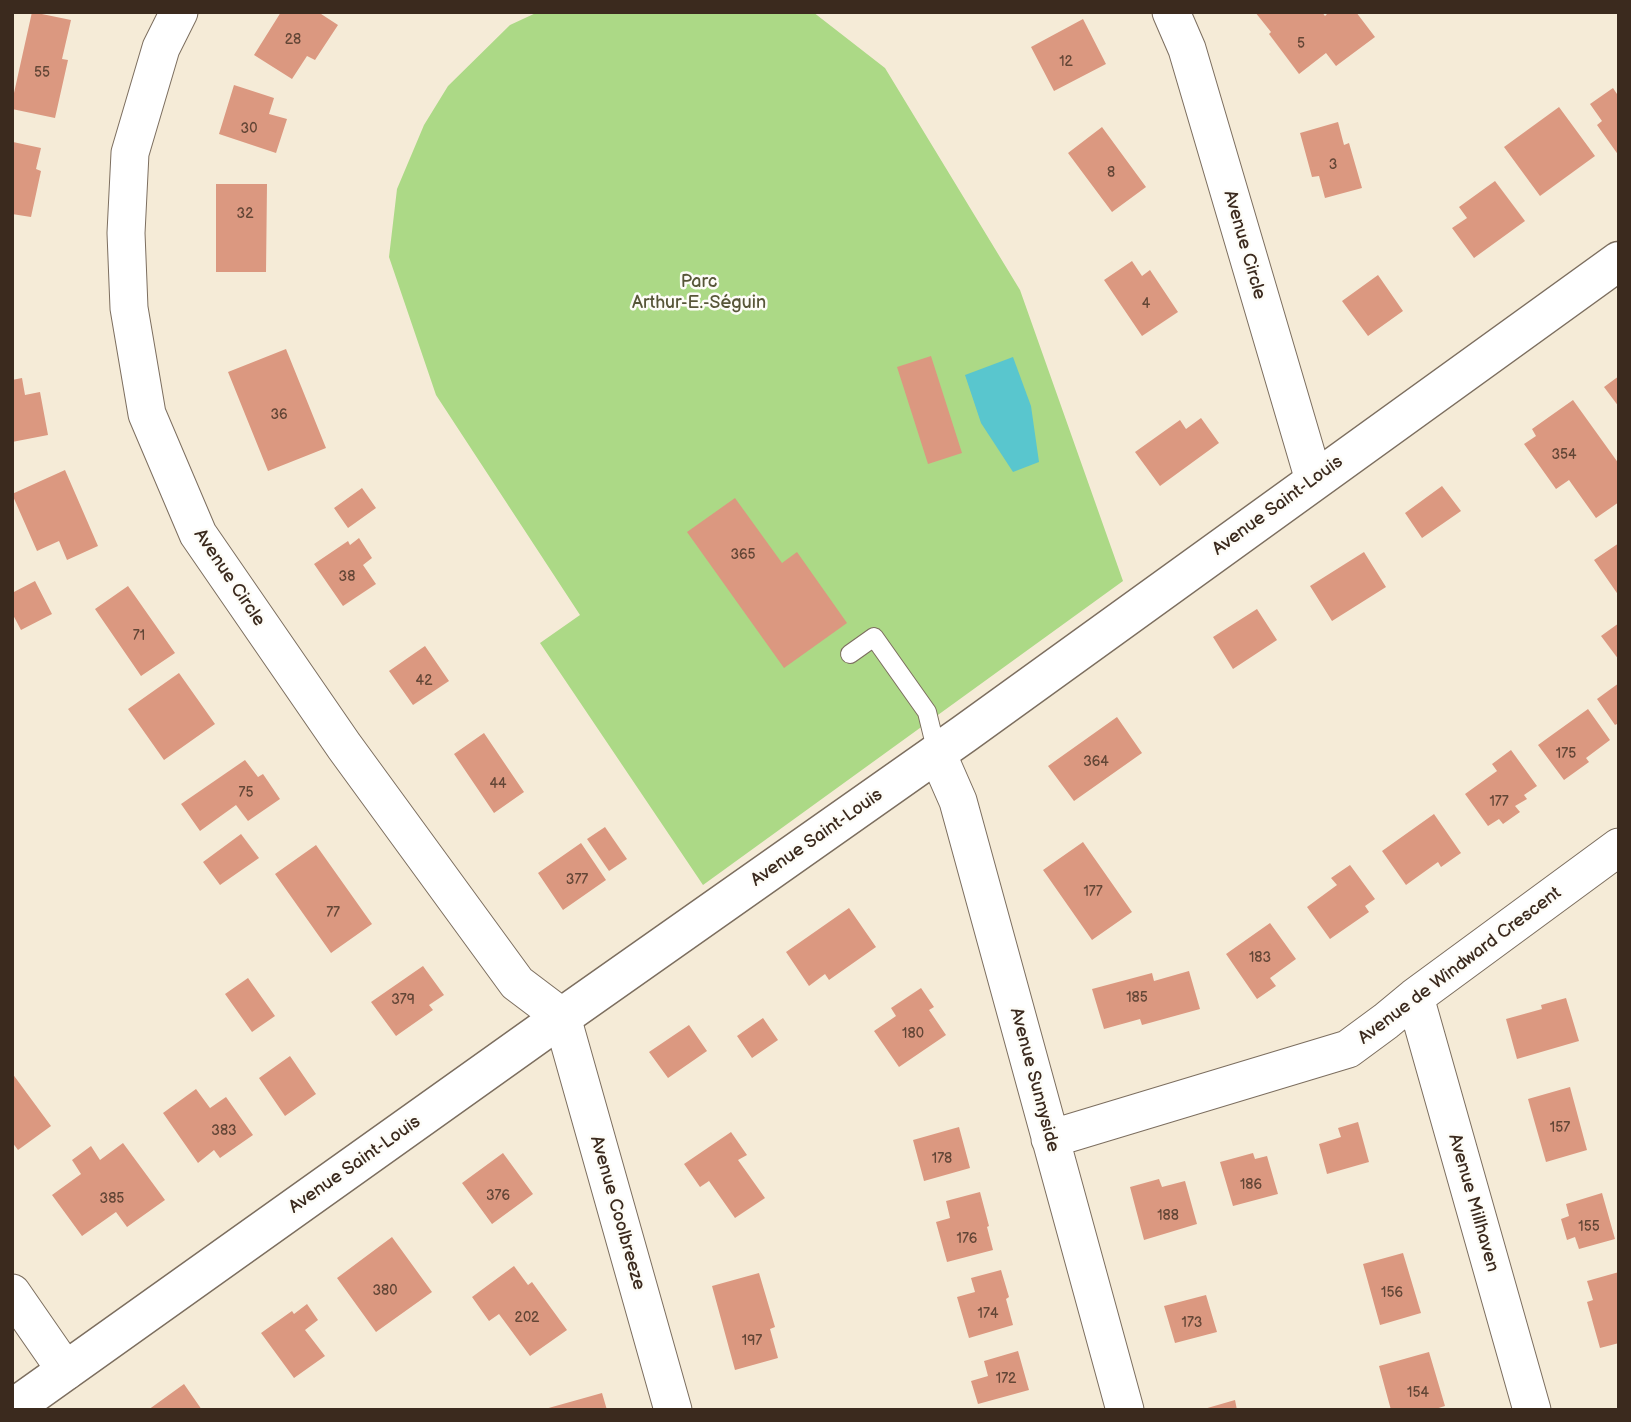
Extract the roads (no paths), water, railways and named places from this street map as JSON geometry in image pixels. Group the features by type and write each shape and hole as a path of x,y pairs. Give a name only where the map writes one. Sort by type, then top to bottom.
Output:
{"street":[{"name":"Avenue Circle","path":"178,12 161,48 130,153 126,233 129,308 146,414 198,534 313,702 517,983 562,1017"},
{"name":"Avenue Circle","path":"1171,12 1187,49 1314,480"},
{"name":"Avenue Saint-Louis","path":"12,1409 937,753 1619,261"},
{"name":"Avenue Sunnyside","path":"937,753 958,801 1125,1410"},
{"name":"Avenue de Windward Crescent","path":"1050,1139 1348,1049 1619,847"},
{"name":"Avenue Millhaven","path":"1415,997 1532,1410"},
{"name":"Avenue Coolbreeze","path":"562,1017 673,1410"},
{"path":"12,1293 66,1371"}],"lane":[{"path":"850,654 874,637 928,712 937,753"}],"water":[{"path":"1013,357 1031,406 1039,462 1013,472 981,423 965,375"}],"park label":[{"name":"Parc Arthur-E.-Séguin","path":"699,292"}]}
